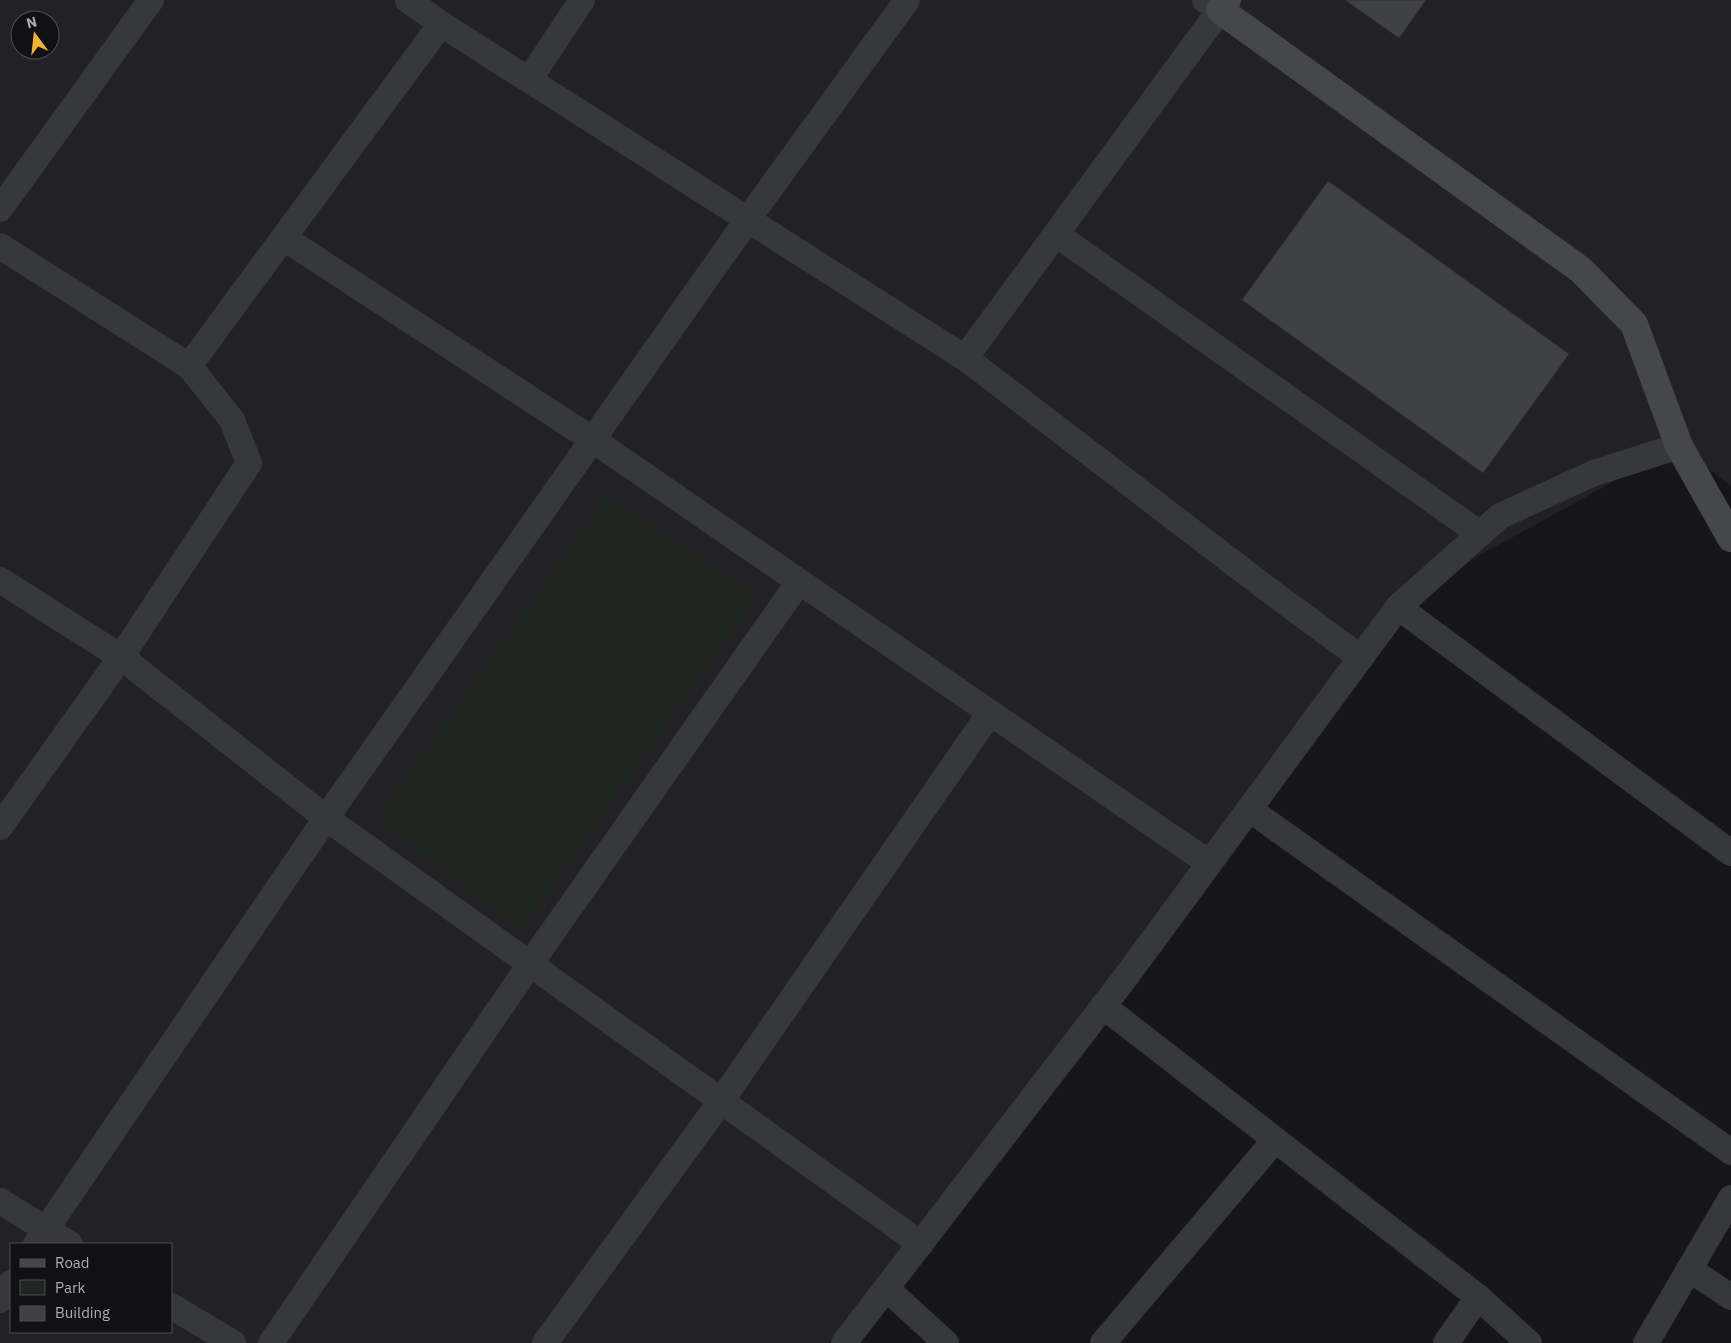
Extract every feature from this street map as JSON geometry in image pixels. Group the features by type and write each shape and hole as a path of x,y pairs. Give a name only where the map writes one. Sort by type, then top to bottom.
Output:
{"street":[{"path":"0,209 151,0"},
{"path":"408,0 441,24 965,358 1270,591 1361,658"},
{"path":"529,80 582,0"},
{"path":"41,1237 326,818 748,219 907,0"},
{"path":"965,358 1056,234 1217,3 1581,270 1634,324 1678,446 1731,538"},
{"path":"189,366 441,24"},
{"path":"1056,234 1480,534"},
{"path":"284,238 593,440 1209,863"},
{"path":"0,246 189,366 232,420 249,462 121,657 0,827"},
{"path":"844,1343 1103,1006 1398,607 1500,516 1594,473 1678,446"},
{"path":"0,580 121,657 326,818 921,1244"},
{"path":"271,1343 530,964 799,582"},
{"path":"1398,607 1731,853"},
{"path":"545,1343 721,1101 990,713"},
{"path":"1249,809 1731,1152"},
{"path":"1103,1006 1478,1298 1529,1343"},
{"path":"1103,1343 1275,1140"},
{"path":"1646,1343 1731,1198"},
{"path":"0,1201 41,1237 66,1243"},
{"path":"1689,1269 1731,1297"},
{"path":"0,1300 10,1285"},
{"path":"886,1289 946,1343"},
{"path":"1446,1343 1478,1298"},
{"path":"172,1307 233,1343"}],"shaded area":[{"path":"0,0 1731,0 1731,486 1678,446 1417,590 921,1244 829,1343 0,1343"}],"green space":[{"path":"608,497 756,596 521,929 378,818"}],"building":[{"path":"1345,0 1426,0 1399,38"},
{"path":"1328,181 1569,354 1483,473 1242,300"}]}
